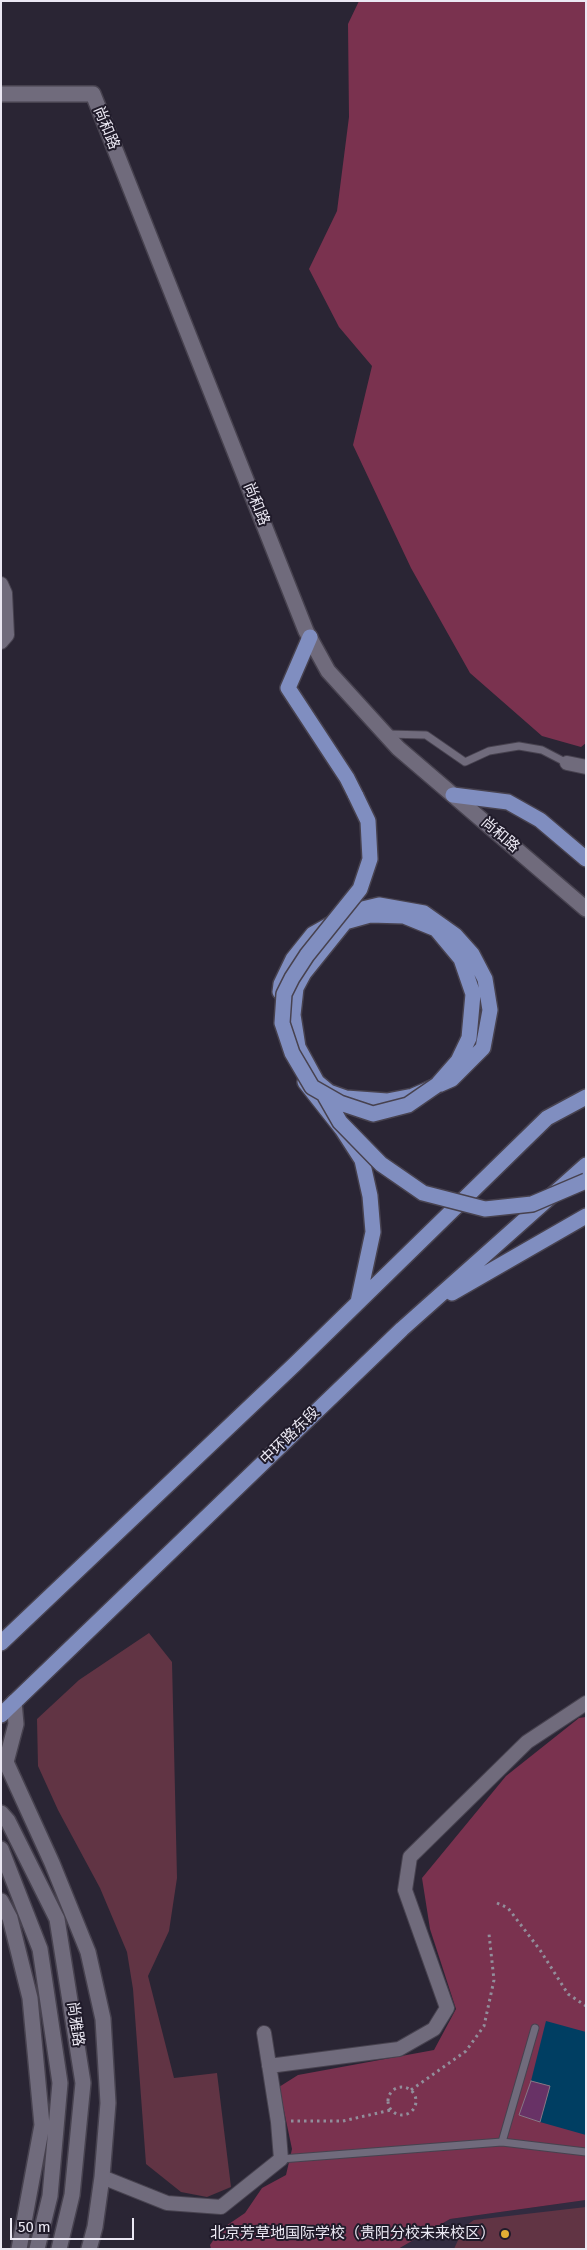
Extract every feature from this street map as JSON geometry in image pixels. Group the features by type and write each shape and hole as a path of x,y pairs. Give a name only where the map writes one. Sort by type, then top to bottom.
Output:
{"highway":[{"path":"310,637 288,688 347,778 356,796 368,822 370,859 360,889 307,955 284,994 282,1023 292,1053 312,1087 340,1103 373,1114 408,1105 437,1085 458,1061 469,1038 473,994 461,958 436,929 404,916 370,915 345,922 304,972 296,988 293,1015 298,1048 317,1082 340,1122 382,1164 423,1193 485,1209 532,1204 586,1181"},
{"path":"453,795 508,802 540,820 586,859"},
{"path":"317,1082 329,1092 346,1098 387,1101 413,1096 452,1079 482,1048 490,1010 485,979 472,954 456,935 424,913 379,905 354,911 313,934 293,959 281,984 277,1023 286,1057 342,1129 362,1160 370,1196 373,1232 358,1302"},
{"path":"1,1643 358,1302 547,1118 586,1090"},
{"path":"547,1118 586,1097"},
{"name":"中环路东段","path":"1,1715 424,1309 586,1165"},
{"path":"424,1309 586,1216"}],"main road":[{"name":"尚和路","path":"1,94 93,94 310,637 328,671 385,734 586,909"},
{"path":"14,1702 16,1724 6,1762 52,1863 88,1952 103,2019 108,2103 102,2177 95,2227 89,2249"},
{"name":"尚雅路","path":"5,1817 57,1919 83,2083 72,2195 59,2249"},
{"name":"尚雅路","path":"1,1849 40,1950 60,2083 50,2196 37,2249"},
{"path":"1,1901 10,1918 30,1998 42,2124 19,2249"}],"street":[{"path":"1,584 5,593 7,635 1,642"},
{"path":"567,763 586,767"},
{"path":"269,2066 399,2049 434,2029 447,2008 405,1890 410,1857 527,1742 586,1703"},
{"path":"102,2177 167,2203 221,2207 281,2160 278,2122 264,2032"}],"lane":[{"path":"385,734 426,735 465,762 489,751 519,746 542,750 567,763"},
{"path":"502,2142 536,2028"},
{"path":"281,2160 502,2142 586,2152"}],"path":[{"path":"497,1903 508,1908 540,1950 568,1994 586,2006"},
{"path":"411,2090 466,2051 484,2026 494,1980 489,1934"},
{"path":"402,2087 411,2090 416,2102 412,2111 399,2115 392,2110 388,2101 394,2090 402,2087"},
{"path":"278,2122 343,2121 392,2110"}],"shaded area":[{"path":"359,1 586,1 586,743 581,747 542,736 470,673 411,568 353,445 372,366 339,327 309,269 337,211 349,117 348,24"},
{"path":"149,1633 172,1662 177,1878 169,1931 148,1976 174,2078 217,2073 231,2187 207,2197 181,2192 146,2164 133,1989 127,1952 100,1888 58,1810 38,1766 37,1719 79,1680"},
{"path":"586,1717 586,2200 450,2219 398,2249 211,2249 210,2245 220,2230 245,2213 262,2188 286,2175 292,2149 279,2087 298,2075 434,2050 456,2009 430,1929 422,1878 506,1776 579,1718"},
{"name":"北京芳草地国际学校（贵阳分校未来校区）","path":"586,2200 586,2249 398,2249 450,2219"},
{"name":"北京芳草地国际学校（贵阳分校未来校区）","path":"586,2207 586,2249 454,2249 464,2227 474,2220"}],"water":[{"path":"546,2021 586,2032 586,2135 540,2122 550,2086 531,2081"}],"building":[{"path":"531,2081 550,2086 540,2122 519,2115"}],"place":[{"name":"北京芳草地国际学校（贵阳分校未来校区）","path":"505,2234"}]}
